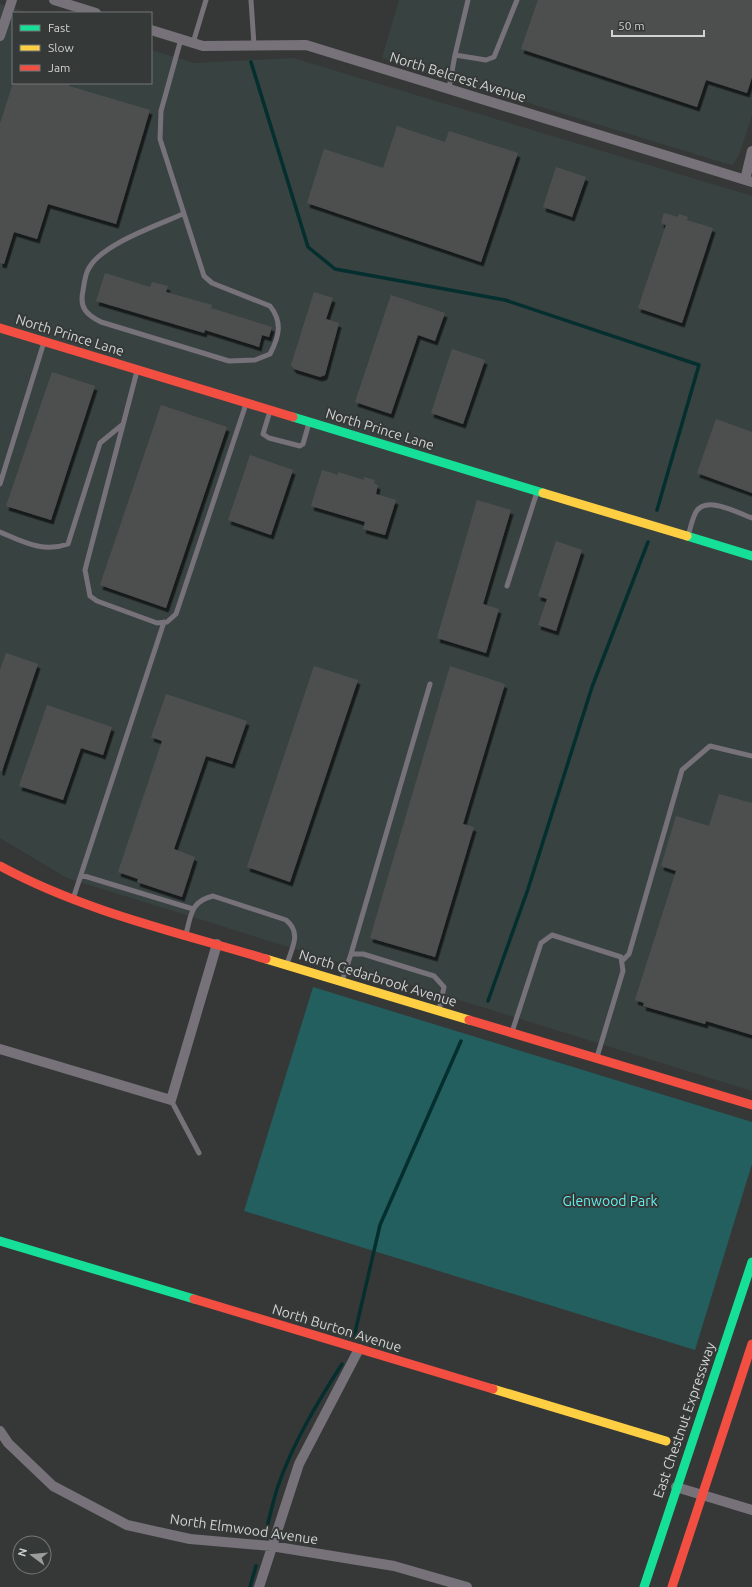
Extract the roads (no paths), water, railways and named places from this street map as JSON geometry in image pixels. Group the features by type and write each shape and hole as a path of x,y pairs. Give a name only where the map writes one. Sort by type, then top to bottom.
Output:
{"street":[{"path":"0,36 12,0"},
{"path":"54,0 93,12"},
{"name":"North Belcrest Avenue","path":"152,30 203,46 306,44 748,181"},
{"path":"748,181 752,151"},
{"name":"North Prince Lane","path":"0,328 752,556"},
{"name":"North Cedarbrook Avenue","path":"0,866 42,888 73,900 752,1105"},
{"path":"0,1049 171,1100 217,944"},
{"name":"North Burton Avenue","path":"0,1241 666,1442"},
{"name":"East Chestnut Expressway","path":"644,1587 676,1486 752,1262"},
{"path":"672,1587 752,1344"},
{"path":"259,1587 271,1546 299,1464 359,1349"},
{"name":"North Elmwood Avenue","path":"0,1431 8,1443 53,1486 127,1525 190,1539 271,1546 394,1566 467,1587"},
{"path":"676,1486 752,1510"}],"lane":[{"path":"193,43 206,0"},
{"path":"250,0 254,45"},
{"path":"449,88 455,54 468,0"},
{"path":"455,54 486,60 494,57 517,0"},
{"path":"181,39 161,111 160,139 204,276 212,282 270,306 276,314 278,330 275,343 270,354 255,360 229,361 101,322 88,316 83,308 82,294 88,268 97,258 121,241 183,214"},
{"path":"0,484 44,341"},
{"path":"137,370 85,570 90,596 97,601 158,623 167,622 176,614 246,403"},
{"path":"270,410 263,434 269,438 300,446 303,444 309,422"},
{"path":"0,532 35,546 57,548 68,544 100,443 123,424"},
{"path":"507,586 537,491"},
{"path":"688,536 696,512 701,507 714,504 752,518"},
{"path":"73,900 164,622"},
{"path":"342,982 430,684"},
{"path":"622,961 629,954 682,770 710,746 752,756"},
{"path":"81,875 192,909"},
{"path":"186,934 192,909 204,898 213,896 286,920 293,925 296,935 287,965"},
{"path":"512,1033 541,943 552,935 621,957 622,971 596,1058"},
{"path":"351,954 362,954 434,976 444,987 439,1011"},
{"path":"171,1100 199,1153"}],"waterway":[{"path":"251,62 308,247 335,269 505,300 699,365 657,510"},
{"path":"488,1001 528,889 592,687 648,542"},
{"path":"354,1337 380,1225 461,1041"},
{"path":"266,1531 278,1486 291,1454 315,1408 342,1364"},
{"path":"250,1587 256,1566"}],"park label":[{"name":"Glenwood Park","path":"610,1201"}]}
